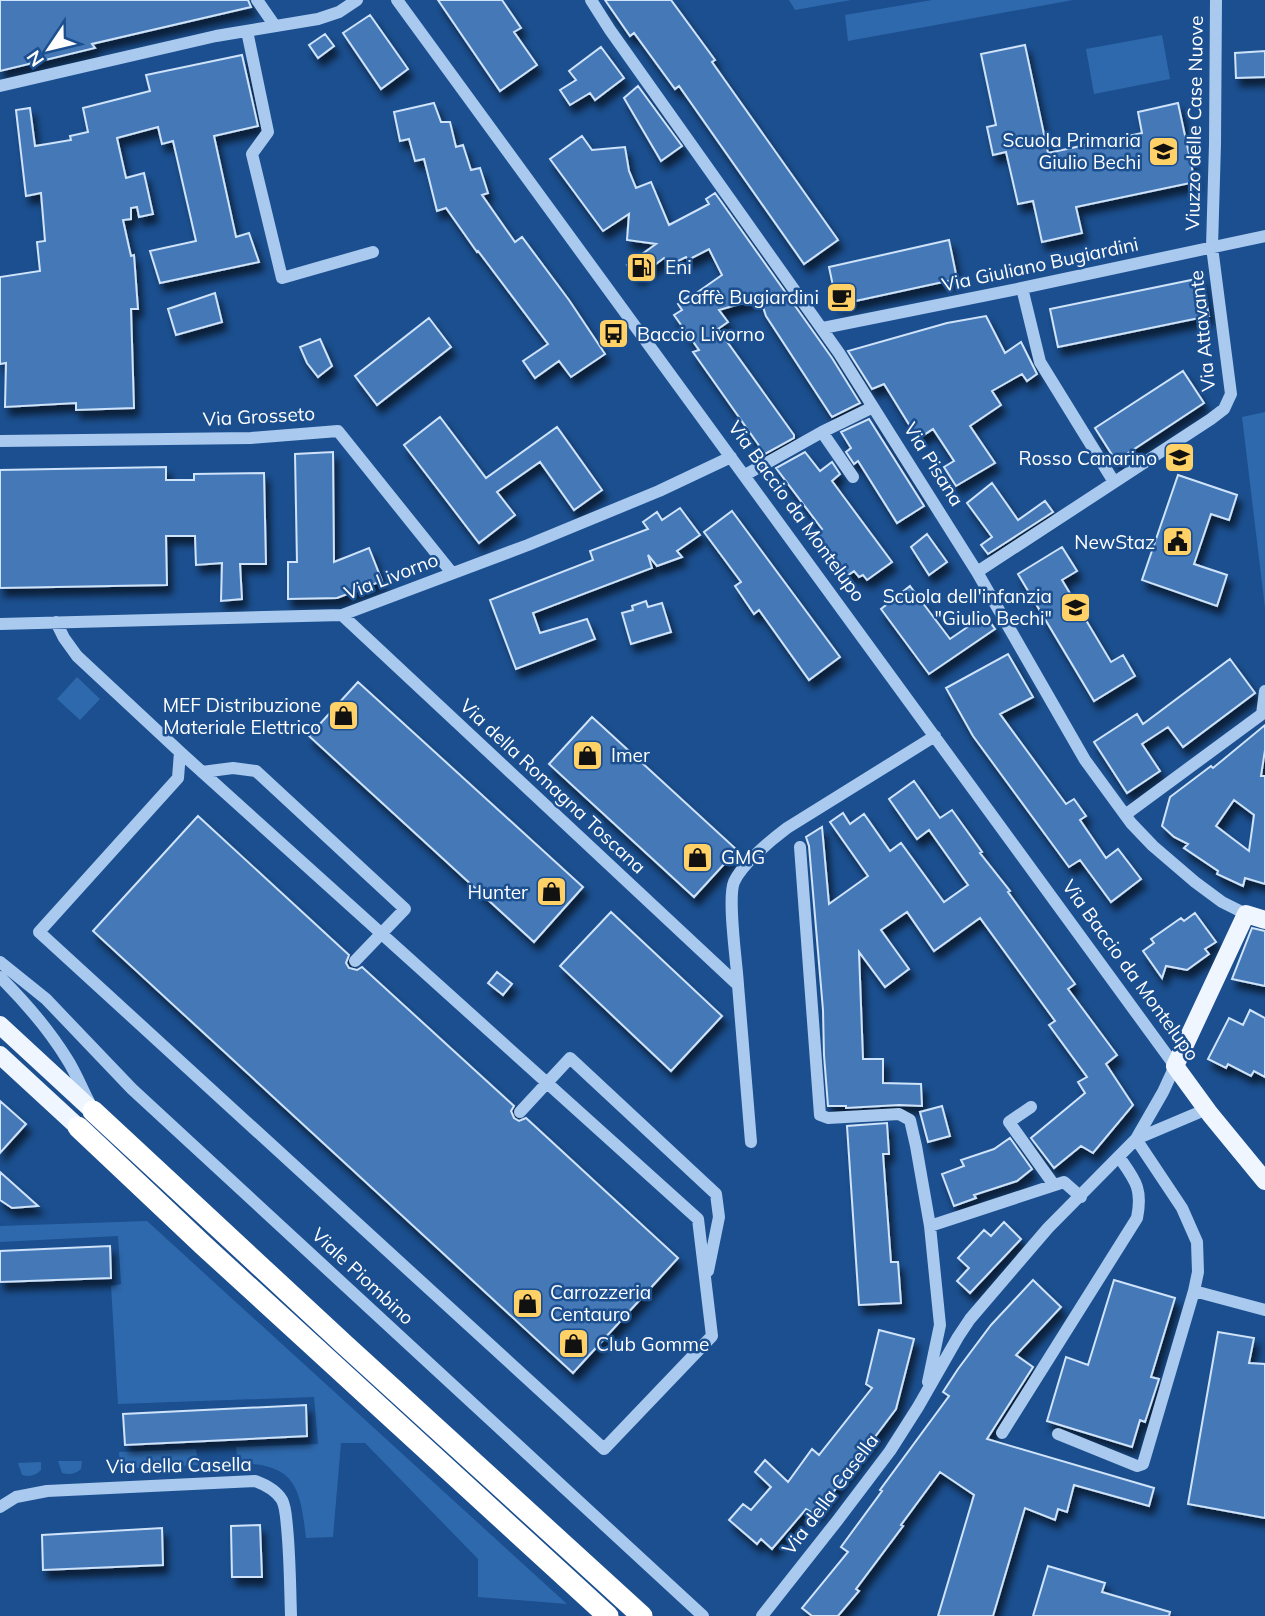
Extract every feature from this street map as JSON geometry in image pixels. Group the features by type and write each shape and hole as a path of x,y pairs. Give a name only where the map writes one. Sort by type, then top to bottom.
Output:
{"highway":[{"path":"93,1111 642,1616"},
{"path":"78,1127 223,1264 606,1615"}],"main road":[{"name":"Via della Casella","path":"1175,1066 1246,914"},
{"name":"Via Pisana","path":"1246,914 1265,920"},
{"path":"0,1025 93,1111"},
{"path":"0,1055 78,1127"},
{"name":"Via Baccio da Montelupo","path":"1175,1066 1265,1181"}],"street":[{"path":"257,0 275,26"},
{"path":"0,86 203,39 332,15 357,0"},
{"name":"Via Baccio da Montelupo","path":"397,0 1175,1066"},
{"name":"Via Pisana","path":"591,0 823,328 977,572 1085,760 1137,830 1184,873 1222,901 1246,914"},
{"name":"Viuzzo delle Case Nuove","path":"1212,247 1216,0"},
{"path":"247,31 268,132 252,154 282,278 373,252"},
{"name":"Via Giuliano Bugiardini","path":"823,328 1265,236"},
{"name":"Via Attavante","path":"977,572 1223,409 1231,394 1212,247"},
{"path":"1022,288 1040,362 1114,482"},
{"path":"745,475 873,407"},
{"name":"Via Grosseto","path":"0,441 251,438 338,431 452,573"},
{"path":"822,432 853,477"},
{"name":"Via Livorno","path":"0,624 342,615 528,545 659,491 731,457"},
{"name":"Via della Romagna Toscana","path":"342,615 738,985"},
{"path":"56,622 77,656 180,752 698,1219 712,1336 604,1449 39,932 177,778 180,752"},
{"path":"1125,815 1262,714 1265,691"},
{"path":"751,1143 732,906 734,883 769,842 787,828 934,736"},
{"path":"202,772 233,768 256,771 405,909 355,961"},
{"name":"Via della Casella","path":"800,847 820,1115 828,1118 899,1114 910,1120 930,1226 940,1325 926,1393"},
{"name":"Viale Piombino","path":"0,962 46,999 132,1088 703,1616"},
{"path":"0,977 27,1004 52,1036 69,1062 93,1111"},
{"path":"520,1112 570,1058 716,1194 719,1217 705,1282"},
{"name":"Via della Casella","path":"762,1616 890,1451 970,1319 1048,1228 1136,1139 1175,1066"},
{"path":"1031,1107 1009,1122 1054,1185"},
{"name":"Via della Casella","path":"1136,1139 1207,1109"},
{"path":"1058,1434 1138,1466 1143,1464 1194,1292 1198,1272 1197,1242 1182,1208 1136,1139"},
{"path":"1002,1433 1137,1218 1140,1200 1138,1188 1119,1157"},
{"path":"930,1226 1064,1182 1081,1197"},
{"path":"1194,1292 1265,1310"},
{"name":"Via della Casella","path":"0,1507 16,1497 47,1491 255,1481 278,1494 285,1512 291,1616"}],"shaded area":[{"path":"789,0 851,0 795,10"},
{"path":"932,0 1073,0 848,41 845,15"},
{"path":"1162,35 1170,79 1094,94 1086,49"},
{"path":"1265,412 1265,608 1242,417"},
{"path":"77,677 100,699 80,720 57,699"},
{"path":"147,1221 567,1604 478,1597 478,1559 365,1443 341,1443 333,1537 306,1538 301,1505 292,1482 272,1468 238,1463 236,1447 318,1444 314,1397 118,1404 111,1286 121,1284 118,1236 0,1242 0,1226"},
{"path":"196,1449 198,1465 120,1469 119,1452"},
{"path":"58,1461 82,1461 81,1469 72,1474 62,1473"},
{"path":"41,1462 41,1470 30,1476 22,1475 18,1463"}],"building":[{"path":"0,0 248,0 251,7 92,44 95,48 0,71"},
{"path":"438,0 502,0 521,28 514,32 537,65 500,91"},
{"path":"605,0 671,0 838,240 804,264 679,86 675,89 634,33 630,36"},
{"path":"370,15 408,69 381,89 343,33"},
{"path":"325,34 334,46 318,58 309,45"},
{"path":"1025,45 1048,153 1142,133 1138,112 1178,103 1195,182 1076,207 1082,233 1042,242 1033,201 1018,204 1006,152 993,155 987,127 996,125 981,54"},
{"path":"601,47 624,78 595,100 590,93 570,105 560,90 576,80 569,71"},
{"path":"1265,51 1265,77 1236,78 1235,53"},
{"path":"242,55 258,126 214,136 236,237 249,233 259,262 160,283 150,251 196,241 173,141 162,144 158,127 117,138 126,178 144,173 153,214 139,217 137,207 131,208 131,219 123,220 131,256 134,255 138,309 131,309 134,408 76,410 76,403 5,407 6,363 0,364 0,277 40,271 37,242 45,241 41,193 26,196 16,110 30,108 35,146 71,140 70,136 88,132 83,108 150,91 146,75"},
{"path":"638,86 682,146 661,161 624,98"},
{"path":"434,103 441,122 450,122 456,147 463,145 471,170 480,168 488,193 482,195 515,242 522,237 605,354 571,377 559,361 535,378 523,361 548,344 446,208 437,211 424,159 415,161 409,139 400,141 394,112"},
{"path":"582,136 592,150 625,147 629,171 636,188 651,182 669,225 709,204 706,199 715,193 832,358 860,403 832,417 766,316 760,298 719,310 728,322 718,329 794,435 794,438 765,454 693,352 699,350 674,315 682,310 678,304 722,275 709,249 688,260 686,257 670,265 664,258 637,278 627,265 656,244 627,240 629,214 603,231 550,159"},
{"path":"949,240 957,279 837,305 829,267"},
{"path":"1201,278 1209,316 1058,347 1050,309"},
{"path":"215,293 222,322 176,335 168,309"},
{"path":"986,316 1005,353 1021,342 1037,374 1027,381 1022,374 992,391 1001,405 970,426 995,463 956,486 944,467 954,461 933,429 918,439 884,384 872,389 848,351 947,323"},
{"path":"429,318 451,347 377,405 355,376"},
{"path":"320,339 332,366 318,377 307,363 300,347"},
{"path":"1183,371 1204,403 1116,461 1095,428"},
{"path":"440,417 486,478 557,427 602,490 574,510 540,462 497,492 515,515 479,543 404,445"},
{"path":"869,419 924,506 897,523 858,461 854,464 846,452 851,448 841,432"},
{"path":"333,452 334,562 369,548 382,581 337,598 288,599 288,562 297,562 295,454"},
{"path":"805,452 820,471 832,462 840,474 832,481 892,562 867,580 854,571 847,576 816,533 822,529 776,468"},
{"path":"166,467 166,480 194,480 194,474 264,473 266,564 240,564 242,599 221,601 222,563 196,565 195,536 166,536 167,585 0,588 0,470"},
{"name":"NewStaz","path":"1178,475 1237,495 1229,520 1211,514 1194,564 1227,575 1217,606 1142,580"},
{"path":"992,483 1018,520 1045,501 1053,512 988,554 981,545 992,537 967,503"},
{"path":"680,508 700,535 677,551 682,557 657,566 648,555 652,568 533,613 540,633 587,619 595,639 516,669 490,600 593,560 590,551 648,529 643,522 657,512 662,520"},
{"path":"732,511 840,657 809,680 759,610 754,614 735,586 741,582 704,532"},
{"path":"927,534 947,562 929,575 911,547"},
{"name":"Scuola dell'infanzia \"Giulio Bechi\"","path":"1062,547 1077,571 1062,580 1111,662 1123,655 1135,676 1094,701 1018,574"},
{"path":"910,586 950,639 985,615 995,629 929,674 881,609"},
{"path":"646,601 648,607 662,603 671,632 631,644 622,613 633,610 632,606"},
{"path":"1008,654 1033,697 1000,714 1066,804 1074,799 1086,816 1080,820 1106,858 1118,849 1141,879 1111,902 1080,860 1069,867 973,736 946,688"},
{"path":"1230,659 1255,693 1183,747 1168,727 1142,744 1160,771 1127,793 1094,742 1137,714 1143,724"},
{"path":"358,682 583,887 534,942 309,736"},
{"path":"592,717 737,850 694,897 549,764"},
{"path":"1265,725 1261,776 1265,776 1265,884 1245,878 1243,886 1217,874 1218,871 1184,848 1188,844 1174,837 1162,826 1170,797 1211,766 1213,768","holes":["1234,800 1254,815 1249,851 1216,826"]},
{"path":"914,781 940,818 952,810 1075,984 1068,989 1117,1055 1106,1064 1133,1105 1093,1153 1081,1146 1054,1168 1031,1138 1085,1093 1078,1082 1087,1077 1049,1025 1055,1021 980,918 934,951 907,912 881,930 909,969 885,987 859,952 863,1059 883,1059 883,1083 921,1084 922,1106 828,1106 823,1010 809,846 806,837 822,827 829,904 868,876 830,822 843,813 850,824 864,814 890,851 901,843 944,902 968,885 929,830 917,839 889,799"},
{"path":"198,816 349,955 346,963 349,968 357,970 362,967 514,1106 511,1111 514,1118 519,1121 526,1118 678,1258 573,1373 93,931"},
{"path":"611,912 722,1016 671,1071 560,966"},
{"path":"1195,913 1216,942 1205,949 1209,954 1187,970 1166,966 1162,978 1143,951 1154,943 1151,939 1181,918 1184,921"},
{"path":"1252,928 1265,931 1265,986 1232,979"},
{"path":"497,972 512,984 503,995 488,983"},
{"path":"1250,1010 1265,1018 1265,1077 1254,1071 1251,1076 1228,1064 1226,1068 1208,1059 1229,1018 1243,1025"},
{"path":"0,1101 26,1124 0,1153"},
{"path":"942,1106 950,1136 928,1142 920,1112"},
{"path":"887,1123 889,1154 883,1154 891,1262 898,1262 901,1303 859,1305 847,1126"},
{"path":"1010,1138 1032,1169 1017,1181 974,1195 976,1198 954,1206 942,1174 964,1166 961,1160 994,1149"},
{"path":"0,1172 38,1206 12,1208 0,1200"},
{"path":"1004,1222 1021,1239 970,1293 957,1281 969,1268 958,1258 984,1230 991,1236"},
{"path":"110,1246 111,1278 0,1282 0,1251"},
{"path":"1033,1280 1061,1307 1016,1355 1033,1367 987,1439 1154,1488 1149,1506 1074,1485 1067,1512 1058,1509 1055,1520 1025,1508 993,1616 938,1616 974,1495 940,1472 856,1589 859,1591 838,1616 812,1616 802,1608 848,1552 841,1547 949,1396 943,1392 958,1369 991,1325"},
{"path":"1114,1280 1175,1298 1151,1377 1159,1379 1145,1422 1140,1420 1132,1447 1047,1421 1066,1357 1088,1365"},
{"path":"879,1330 914,1339 896,1409 816,1515 806,1509 772,1549 761,1539 757,1544 729,1520 743,1504 751,1510 771,1487 755,1472 765,1460 788,1482 812,1449 819,1455 872,1388 866,1384"},
{"path":"1218,1332 1254,1338 1249,1363 1265,1364 1265,1518 1188,1504"},
{"path":"306,1405 307,1436 125,1445 123,1414"},
{"path":"260,1525 262,1577 232,1577 231,1526"},
{"path":"162,1528 163,1565 43,1570 42,1535"},
{"path":"1048,1566 1105,1583 1102,1592 1170,1612 1169,1616 1033,1616"}],"place":[{"name":"Scuola Primaria Giulio Bechi","path":"1164,151"},
{"name":"Eni","path":"642,267"},
{"name":"Caffè Bugiardini","path":"842,297"},
{"name":"Baccio Livorno","path":"614,334"},
{"name":"Rosso Canarino","path":"1180,458"},
{"name":"NewStaz","path":"1178,542"},
{"name":"Scuola dell'infanzia \"Giulio Bechi\"","path":"1075,607"},
{"name":"MEF Distribuzione Materiale Elettrico","path":"344,716"},
{"name":"Imer","path":"588,755"},
{"name":"GMG","path":"698,857"},
{"name":"Hunter","path":"551,892"},
{"name":"Carrozzeria Centauro","path":"527,1303"},
{"name":"Club Gomme","path":"573,1344"}]}
